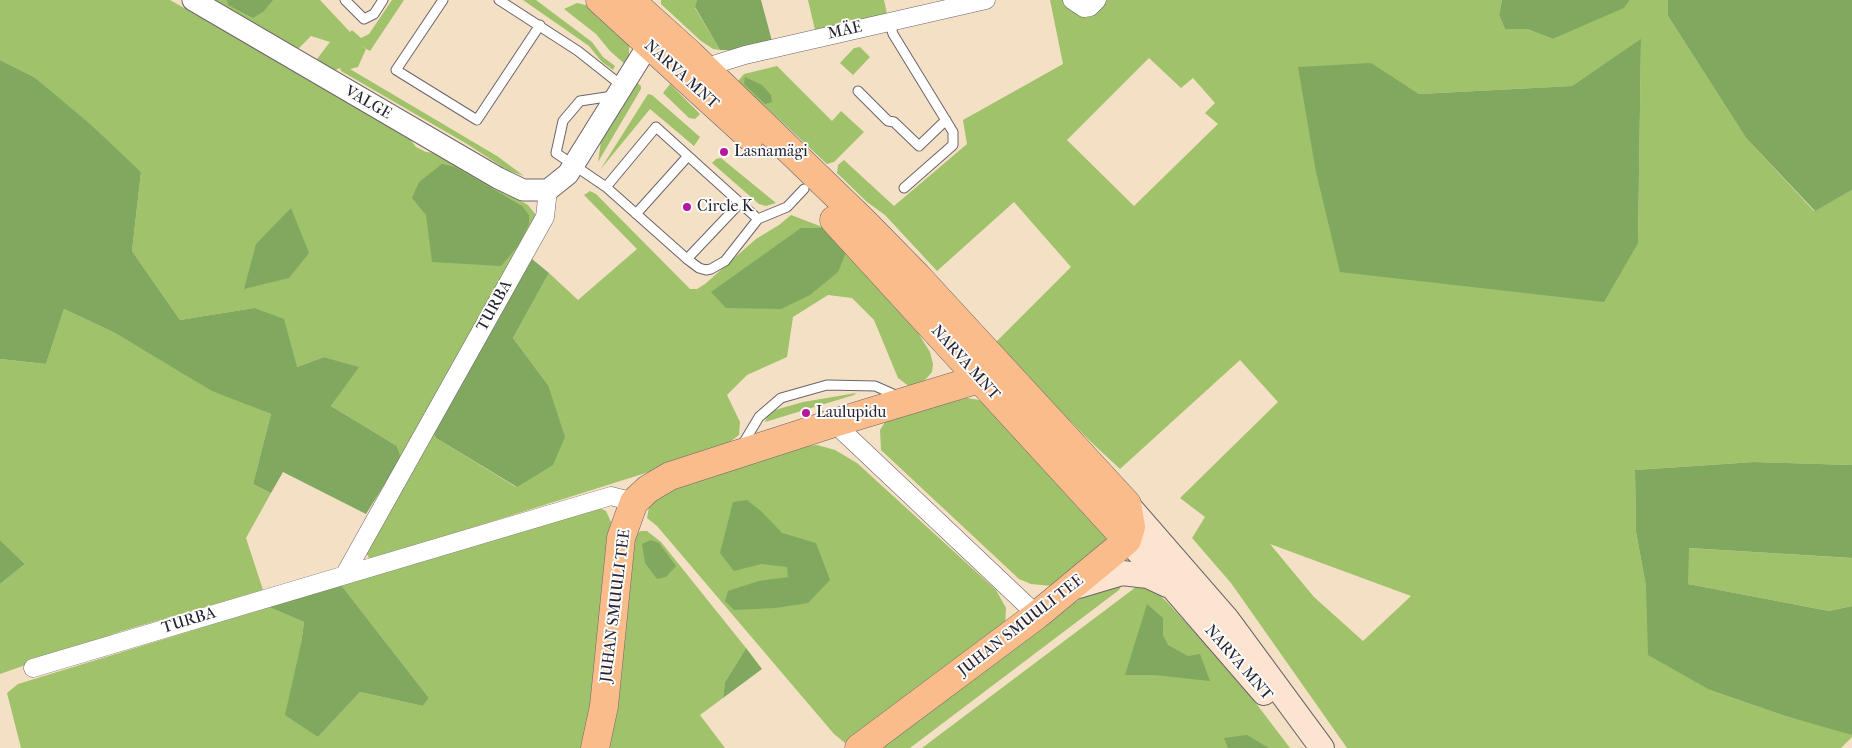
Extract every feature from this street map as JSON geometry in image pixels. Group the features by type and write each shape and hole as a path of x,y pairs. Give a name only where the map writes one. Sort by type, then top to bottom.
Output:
{"main road":[{"name":"NARVA MNT","path":"600,0 653,35 910,270 1128,504 1227,619 1322,748"},
{"name":"NARVA MNT","path":"630,0 653,35"},
{"name":"NARVA MNT","path":"701,79 804,189 858,243 979,379 1174,589 1280,711 1308,748"},
{"path":"910,302 941,353 943,364 940,379 914,400"},
{"path":"634,502 648,489 670,476 979,379 996,380 1009,384 1027,396"},
{"name":"JUHAN SMUULI TEE","path":"595,748 604,706 621,538 634,502"},
{"path":"1127,540 1131,526 1128,504"},
{"name":"JUHAN SMUULI TEE","path":"859,748 1037,615 1127,540"},
{"path":"1071,588 1122,573 1148,576 1174,589"}],"street":[{"name":"VALGE","path":"193,0 498,178 523,190 548,190"},
{"name":"MÄE","path":"701,79 716,64 745,55 986,0"},
{"path":"1072,0 1084,8 1090,7 1097,0"},
{"path":"548,190 560,182 575,166 618,90 653,35"},
{"name":"TURBA","path":"345,574 545,217 548,190"},
{"path":"834,423 1037,615"},
{"name":"TURBA","path":"34,668 611,496 634,502"}],"lane":[{"path":"345,0 364,20 374,14 383,0"},
{"path":"443,0 396,70 477,120 540,25"},
{"path":"499,0 578,50 618,90 580,101 563,121 556,153 606,187 699,268 711,269 725,261 758,220 787,207 804,189"},
{"path":"889,21 893,34 952,132 953,145 904,188"},
{"path":"858,92 888,121 894,122 919,146 946,120"},
{"path":"606,187 656,127 758,220"},
{"path":"636,214 688,156"},
{"path":"687,259 740,203"},
{"path":"737,454 759,416 781,398 827,386 875,386 914,400"}],"green space":[{"path":"0,0 170,0 407,135 416,147 426,152 437,153 528,205 536,215 534,223 401,458 397,446 331,406 358,367 324,357 297,367 254,308 180,320 132,251 141,172 34,77 0,60"},
{"path":"213,0 320,0 350,32 352,30 361,38 369,34 392,0 404,0 370,51 358,44 366,49 358,67 350,69 497,156 524,176 507,170 467,144 341,71 340,68 333,71 317,59 330,42 311,36 297,50"},
{"path":"227,0 273,0 264,11 253,18 228,5"},
{"path":"523,0 536,0 592,42 603,57 615,66 613,70 602,62 589,46"},
{"path":"661,0 697,0 695,8 720,50 713,49 701,41 661,4"},
{"path":"697,0 761,0 772,41 731,50 720,50 695,7"},
{"path":"808,0 884,0 887,14 815,30"},
{"path":"1050,0 1502,0 1499,15 1505,29 1527,29 1553,39 1623,8 1630,0 1668,0 1668,16 1746,138 1814,211 1852,190 1852,465 1754,462 1635,470 1636,532 1646,586 1710,690 1782,715 1834,729 1852,735 1852,737 1841,748 1347,748 1231,583 1192,538 1205,517 1180,498 1278,402 1240,360 1120,469 994,344 1071,267 1014,202 937,271 885,215 867,202 837,173 838,165 844,160 894,206 967,144 963,120 1063,64","holes":["1641,40 1638,243 1371,64 1419,94 1572,86","1149,58 1181,88 1193,78 1215,103 1205,113 1218,124 1134,206 1067,140","1270,544 1411,596 1363,641 1314,597"]},
{"path":"1502,0 1630,0 1624,8 1553,39 1527,29 1505,29 1499,15"},
{"path":"1668,0 1852,0 1852,190 1815,211 1746,138 1668,16"},
{"path":"577,3 594,7 629,44 629,59 626,65 610,51 596,34 564,9"},
{"path":"1641,39 1638,243 1604,302 1340,272 1316,172 1298,67 1371,63 1419,94 1572,86"},
{"path":"860,47 870,57 853,75 840,63 854,48"},
{"path":"0,60 34,77 90,124 141,172 132,251 180,320 254,308 284,319 297,367 324,357 359,367 331,406 397,446 401,458 366,514 283,472 271,493 253,484 271,414 212,391 115,333 64,309 46,364 0,359"},
{"path":"777,66 832,121 841,111 864,132 834,162 827,164 738,81 744,74"},
{"path":"745,77 762,85 771,95 772,102 765,104 744,84"},
{"path":"636,82 641,86 641,89 598,162 601,141"},
{"path":"670,84 700,114 695,119 689,118 663,93"},
{"path":"648,94 652,95 700,137 694,146 650,109 600,170"},
{"path":"721,158 776,203 766,206 759,204 712,163 716,159"},
{"path":"442,164 455,167 522,206 529,215 529,224 518,246 501,266 432,262 426,215 412,198 419,182"},
{"path":"590,191 596,194 690,289 697,289 705,284 756,239 791,215 825,228 915,328 930,352 933,364 932,372 925,380 910,387 898,378 874,320 852,298 828,295 793,317 787,357 747,375 727,395 740,422 739,435 726,445 690,459 370,560 364,548 432,431 436,438 516,487 548,385 513,338 549,273 578,300 637,249 584,195"},
{"path":"291,208 309,253 289,278 244,289 256,244"},
{"path":"801,228 825,228 847,250 838,272 810,295 781,309 726,308 711,292"},
{"path":"532,259 549,273 513,338 548,385 565,437 553,465 517,487 436,438 432,431 493,321"},
{"path":"64,309 115,333 212,390 271,414 253,484 271,493 246,538 263,590 122,631 0,674 0,584 25,564 0,540 0,359 46,364"},
{"path":"856,393 765,422 767,417 775,410 803,402"},
{"path":"967,398 979,400 992,407 1108,538 1100,547 1052,586 1031,584 1019,579 881,450 880,430 887,419"},
{"path":"817,445 835,450 857,463 996,590 1006,608 1005,627 845,743 834,734 657,526 647,518 649,507 659,496 679,482 797,447"},
{"path":"1754,462 1852,465 1852,558 1689,548 1688,584 1829,611 1852,606 1852,735 1782,715 1710,690 1648,655 1646,586 1636,532 1635,470"},
{"path":"747,500 761,511 782,533 816,543 830,580 808,603 775,608 734,610 725,601 728,591 759,581 788,577 787,567 761,564 734,571 720,553 733,502"},
{"path":"599,508 606,511 611,522 606,608 585,748 21,748 7,693 18,684 269,607 304,622 301,644 318,737 360,692 423,706 429,698 341,585"},
{"path":"641,531 647,531 661,542 746,648 725,682 723,698 700,715 725,748 608,748 632,544 636,534"},
{"path":"0,540 25,564 0,584"},
{"path":"651,540 659,543 676,566 666,577 657,579 645,563 642,544"},
{"path":"1688,548 1851,558 1852,555 1852,606 1829,611 1688,584"},
{"path":"1123,583 1119,590 910,748 878,748 1070,605 1103,586"},
{"path":"1140,584 1152,588 1167,602 1236,677 1290,748 922,748"},
{"path":"341,585 429,698 423,706 360,692 318,737 285,715 304,622 269,607"},
{"path":"1147,604 1163,618 1163,635 1168,645 1188,656 1200,654 1210,681 1154,675 1125,675"},
{"path":"746,648 762,669 723,698 725,682"},
{"path":"1247,735 1269,748 1228,748 1224,738"}],"place":[{"name":"Lasnamägi","path":"724,152"},
{"name":"Circle K","path":"687,207"},
{"name":"Laulupidu","path":"806,413"}]}
